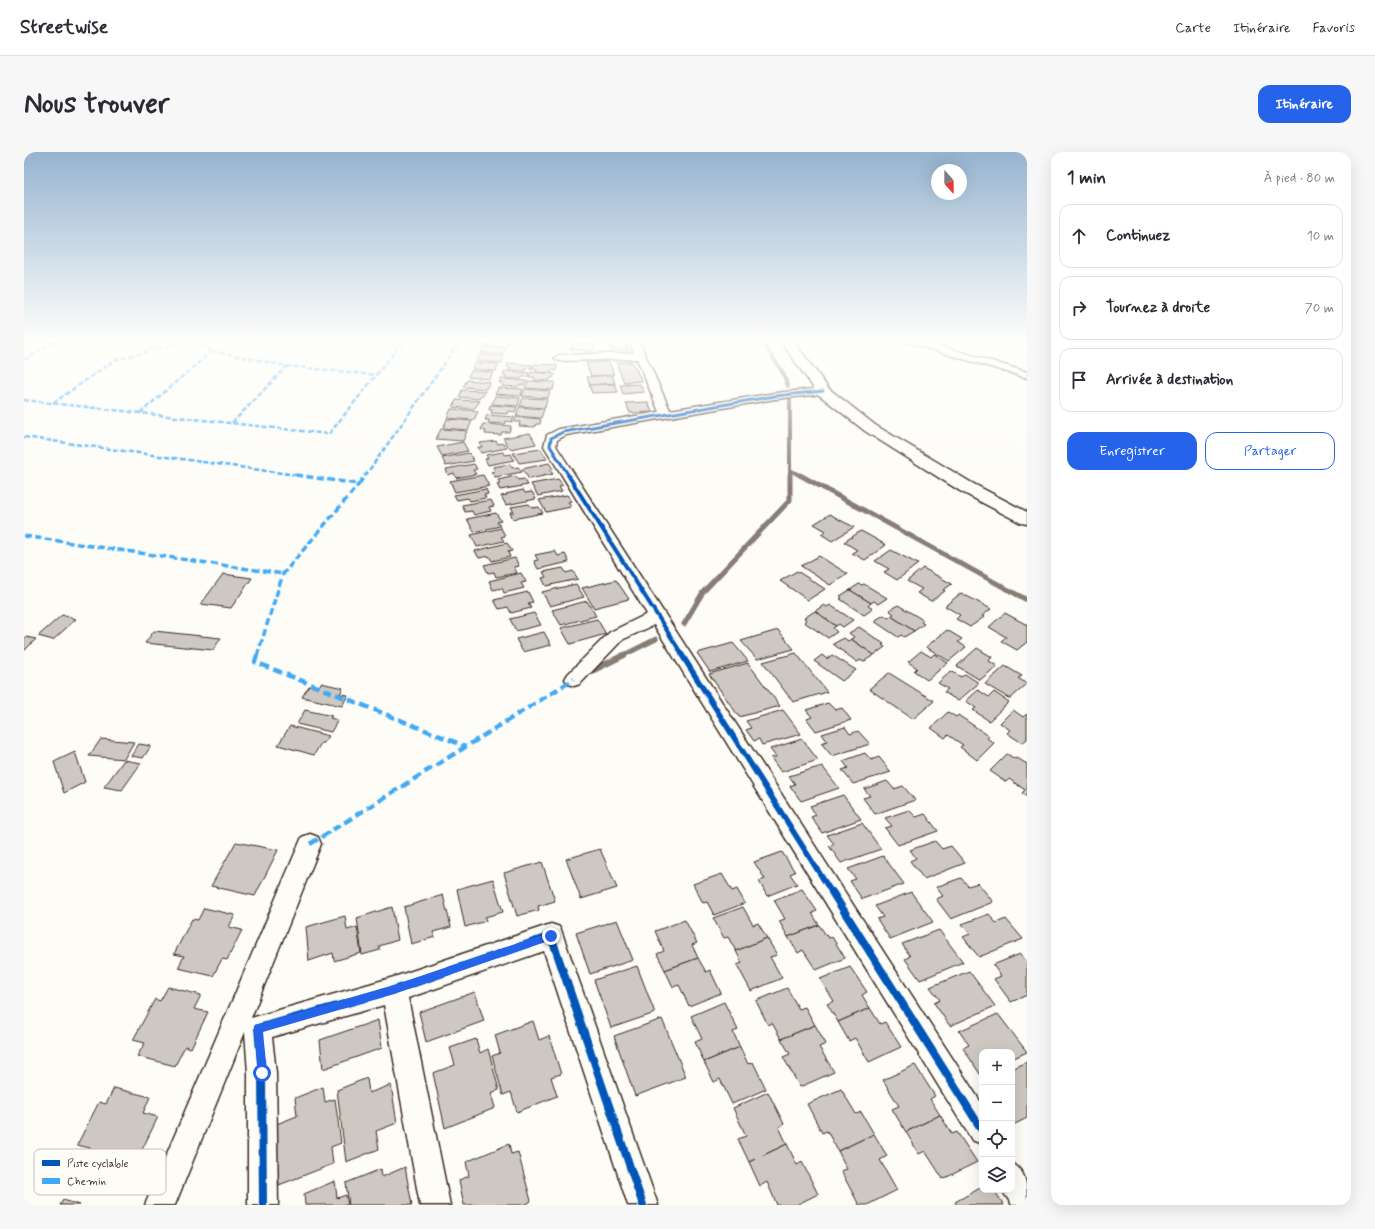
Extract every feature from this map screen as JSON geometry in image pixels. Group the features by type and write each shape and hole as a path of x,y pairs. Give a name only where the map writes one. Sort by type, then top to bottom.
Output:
{"street":[{"path":"654,388 666,415"},
{"path":"821,388 870,428 966,487 1027,519"},
{"path":"823,391 775,396 563,432 551,438 550,446 979,1125"},
{"path":"574,679 616,636 658,616"},
{"path":"166,1191 310,844"},
{"path":"263,1205 262,1073 258,1028 394,990 551,936 643,1205"},
{"path":"394,990 435,1205"},
{"path":"1015,1183 1027,1201"},
{"path":"160,1205 164,1195"}],"building":[{"path":"498,388 523,389 521,396 495,394"},
{"path":"527,388 553,388 553,390"},
{"path":"590,388 617,388 618,392 592,393"},
{"path":"621,388 642,388 644,392 623,394"},
{"path":"525,389 550,391 548,398 522,396"},
{"path":"462,390 485,391 483,396 480,396 478,399 459,397"},
{"path":"495,396 520,398 518,406 492,404"},
{"path":"523,398 547,399 545,408 520,406"},
{"path":"456,400 480,401 474,409 453,407"},
{"path":"648,402 652,412 630,413 626,403"},
{"path":"490,405 517,407 515,412 509,411 508,414 491,413 492,410 489,410"},
{"path":"519,407 544,409 541,418 516,416"},
{"path":"451,409 478,411 474,420 447,418"},
{"path":"487,415 514,417 512,422 506,421 505,424 488,423 489,420 485,420"},
{"path":"516,417 541,419 540,424 536,424 535,427 519,426 520,422 514,422"},
{"path":"447,419 472,421 468,430 443,428"},
{"path":"483,424 511,426 509,432 502,432 501,435 485,434 486,431 481,430"},
{"path":"441,429 467,431 463,441 436,439"},
{"path":"530,433 536,444 510,449 503,438"},
{"path":"496,441 498,444 504,443 507,448 481,453 478,447 482,447 480,443"},
{"path":"463,442 468,451 442,456 437,447"},
{"path":"541,449 547,459 519,463 513,453"},
{"path":"503,452 505,455 511,454 514,460 488,465 485,459 488,458 486,455"},
{"path":"469,453 474,461 446,466 442,458"},
{"path":"549,463 553,469 550,470 553,474 529,479 522,469"},
{"path":"474,464 477,469 473,470 476,474 456,478 454,473 448,475 446,469"},
{"path":"510,464 512,468 518,467 522,472 495,477 491,472 495,471 493,467"},
{"path":"483,475 489,486 455,492 450,481"},
{"path":"515,476 518,480 524,479 528,485 500,490 497,484 500,484 498,480"},
{"path":"558,479 563,485 559,486 562,491 538,496 531,484"},
{"path":"486,489 488,494 484,495 486,498 470,501 468,498 457,500 454,495"},
{"path":"523,490 525,493 532,492 536,499 506,505 501,496 507,495 506,494"},
{"path":"567,495 572,501 568,502 571,507 546,512 539,500"},
{"path":"491,500 494,506 489,507 491,511 474,515 472,511 465,512 462,505"},
{"path":"529,504 532,508 539,507 543,513 513,519 510,512 514,512 511,507"},
{"path":"496,513 501,521 497,522 500,526 474,532 467,519"},
{"path":"830,514 854,527 832,541 821,534 826,531 814,524"},
{"path":"501,528 505,536 501,537 504,541 477,547 471,535"},
{"path":"861,531 886,545 865,560 852,553 857,550 844,542"},
{"path":"507,543 512,551 508,552 510,557 492,561 489,556 479,558 475,551"},
{"path":"891,550 918,564 897,580 884,572 889,569 875,561"},
{"path":"555,551 558,556 565,554 569,562 538,569 534,561 538,560 535,555"},
{"path":"819,556 848,574 830,585 801,566"},
{"path":"515,558 519,566 514,567 517,573 496,577 494,572 488,573 484,565"},
{"path":"563,568 566,573 573,571 578,579 546,586 542,578 546,577 543,572"},
{"path":"923,568 952,584 931,601 917,593 922,589 907,581"},
{"path":"797,571 825,589 808,600 780,581"},
{"path":"521,573 526,582 521,583 524,588 504,593 502,588 493,590 489,581"},
{"path":"223,574 252,578 231,608 201,604"},
{"path":"616,580 629,599 594,608 582,588"},
{"path":"576,584 584,597 550,606 542,592"},
{"path":"859,584 864,584 887,598 878,604 874,601 871,603 850,590"},
{"path":"850,590 871,603 868,606 873,609 864,615 840,599 842,598 840,596"},
{"path":"528,592 533,602 528,603 531,608 511,613 508,607 499,609 494,600"},
{"path":"961,593 991,609 982,616 984,617 970,627 956,619 960,615 945,606"},
{"path":"587,601 596,616 561,625 552,610"},
{"path":"824,605 827,607 830,605 853,620 843,627 839,624 836,626 815,611"},
{"path":"898,605 923,620 921,622 924,624 914,631 891,616 894,614 889,610"},
{"path":"815,611 836,626 833,628 837,632 828,638 804,622 806,620 804,618"},
{"path":"534,613 541,625 516,631 510,619"},
{"path":"1005,613 1027,625 1027,642 1017,650 1001,641 1006,637 989,627"},
{"path":"62,615 76,619 53,640 38,636"},
{"path":"884,615 888,618 891,616 914,631 904,637 901,635 898,637 874,621"},
{"path":"597,619 606,634 570,644 561,628"},
{"path":"859,627 884,644 882,645 885,647 874,655 851,639 854,637 849,633"},
{"path":"778,630 794,649 757,659 741,641"},
{"path":"947,630 962,639 958,642 966,647 949,661 926,647"},
{"path":"154,631 221,638 213,650 145,643"},
{"path":"544,632 551,645 523,652 516,639"},
{"path":"26,637 36,639 24,651 24,639"},
{"path":"844,638 848,641 851,639 874,655 863,662 861,660 857,662 833,644"},
{"path":"733,643 748,661 710,672 697,653"},
{"path":"977,648 992,657 989,661 997,666 980,680 957,666"},
{"path":"921,651 931,657 934,654 948,663 927,680 914,671 917,668 908,662"},
{"path":"796,653 827,692 793,702 763,662"},
{"path":"822,655 827,659 832,655 856,670 842,681 814,661"},
{"path":"748,663 780,706 739,717 709,674"},
{"path":"1005,666 1022,676 1018,678 1027,684 1010,699 985,684"},
{"path":"951,671 961,677 965,674 979,683 958,701 944,692 948,689 938,683"},
{"path":"889,673 934,701 913,719 869,689"},
{"path":"321,683 343,688 340,694 348,695 342,706 302,697 309,686 318,688"},
{"path":"978,690 989,697 994,692 1009,702 989,721 973,710 976,708 966,701"},
{"path":"828,703 835,710 842,708 851,720 816,731 807,719 812,717 806,710"},
{"path":"305,710 332,716 330,718 338,720 331,732 297,724"},
{"path":"783,710 801,734 762,745 759,739 754,741 746,730 751,728 746,721"},
{"path":"1013,710 1023,717 1027,714 1027,739 1022,743 1007,733 1010,730 1000,723"},
{"path":"948,712 956,717 958,715 989,736 987,738 994,743 977,760 960,747 963,745 948,735 945,738 931,728"},
{"path":"290,726 329,736 324,743 321,743 314,755 278,745"},
{"path":"845,727 850,734 858,731 870,744 832,756 821,743 827,741 822,734"},
{"path":"101,739 134,742 124,759 89,756"},
{"path":"802,739 818,760 781,772 771,758 776,757 770,749"},
{"path":"139,744 151,746 143,758 131,756"},
{"path":"75,752 85,782 64,793 54,762"},
{"path":"865,753 871,760 879,757 891,772 853,784 842,770 848,768 843,761"},
{"path":"1007,754 1027,764 1027,797 1022,793 1025,790 1009,779 1006,782 990,771"},
{"path":"124,760 141,763 122,790 104,787"},
{"path":"822,766 839,788 801,801 790,786 795,784 789,776"},
{"path":"887,781 894,789 903,786 915,800 875,814 863,798 870,796 864,789"},
{"path":"843,795 861,819 822,833 811,817 816,815 810,806"},
{"path":"909,810 916,817 925,814 938,831 898,845 885,828 892,826 885,818"},
{"path":"862,823 881,849 841,863 829,846 834,844 827,835"},
{"path":"935,841 942,849 951,846 965,863 924,879 910,861 916,858 910,850"},
{"path":"236,842 278,850 255,896 211,886"},
{"path":"600,849 617,888 581,899 566,859"},
{"path":"782,852 795,872 790,874 797,884 767,896 759,881 765,879 754,862"},
{"path":"883,856 904,884 862,899 850,881 856,879 848,869"},
{"path":"542,862 555,901 538,906 539,910 517,916 504,873"},
{"path":"722,874 732,891 737,889 745,903 714,915 707,902 703,903 693,884"},
{"path":"961,878 968,886 978,883 993,902 951,919 936,899 943,896 936,887"},
{"path":"493,879 503,912 485,917 486,921 465,927 457,889"},
{"path":"802,889 817,911 812,913 819,925 788,937 779,921 785,919 774,900"},
{"path":"911,892 933,922 890,939 877,919 883,917 875,906"},
{"path":"443,895 451,927 433,932 435,937 411,944 404,907"},
{"path":"392,907 398,940 379,946 380,950 362,955 357,918"},
{"path":"743,907 753,925 758,923 767,938 736,951 728,937 724,938 713,918"},
{"path":"204,908 235,915 229,927 242,930 227,960 222,959 213,976 178,968 184,956 174,954 192,919 198,920"},
{"path":"989,914 996,923 1006,919 1023,939 979,957 963,937 970,934 962,924"},
{"path":"345,916 347,930 357,927 361,953 334,961 333,953 309,961 306,927"},
{"path":"617,920 633,960 590,974 576,933"},
{"path":"685,920 697,943 692,945 698,958 665,970 657,954 664,951 655,931"},
{"path":"819,925 828,938 832,937 845,958 816,970 803,950 798,953 788,937"},
{"path":"939,930 963,962 920,980 905,959 910,956 902,944"},
{"path":"767,938 777,955 770,957 782,978 751,991 737,965 742,963 736,951"},
{"path":"1020,954 1027,962 1027,995 1011,1002 994,979 1001,976 993,965"},
{"path":"698,958 706,972 710,970 721,993 689,1006 679,985 673,987 665,970"},
{"path":"637,966 655,1013 611,1028 594,980"},
{"path":"850,967 867,992 862,995 870,1008 838,1022 827,1004 834,1001 820,979"},
{"path":"969,971 995,1006 950,1026 934,1003 940,1000 930,987"},
{"path":"168,987 201,995 194,1009 208,1012 191,1048 185,1046 175,1066 137,1056 145,1043 133,1040 155,999 160,1001"},
{"path":"787,988 799,1009 805,1007 815,1025 781,1039 772,1023 768,1025 756,1001"},
{"path":"475,992 484,1021 426,1042 419,1012"},
{"path":"724,1002 738,1030 733,1032 740,1047 704,1062 695,1042 702,1039 691,1016"},
{"path":"870,1008 880,1024 885,1022 901,1047 869,1062 855,1038 849,1041 838,1022"},
{"path":"998,1014 1027,1052 1015,1058 1015,1049 979,1049 979,1072 963,1048 969,1045 959,1031"},
{"path":"662,1019 686,1077 635,1096 614,1036"},
{"path":"378,1020 382,1048 323,1069 320,1040"},
{"path":"533,1021 539,1040 549,1036 561,1074 551,1077 557,1096 517,1112 511,1092 503,1095 492,1056 500,1053 495,1035"},
{"path":"815,1025 826,1044 819,1047 834,1072 800,1087 783,1057 790,1054 781,1039"},
{"path":"476,1039 480,1053 488,1049 499,1090 491,1093 495,1108 445,1128 433,1073 455,1065 450,1048"},
{"path":"740,1047 748,1064 753,1062 766,1089 732,1104 720,1079 714,1082 704,1062"},
{"path":"1027,1062 1027,1118 1015,1124 1015,1085 1015,1068"},
{"path":"915,1065 935,1096 930,1099 940,1115 906,1132 892,1109 899,1106 883,1080"},
{"path":"367,1078 369,1093 391,1085 397,1123 376,1131 379,1149 346,1162 337,1090"},
{"path":"323,1087 325,1102 335,1099 341,1143 331,1147 333,1164 279,1185 274,1125 297,1116 295,1098"},
{"path":"114,1088 150,1097 143,1113 158,1117 142,1149 89,1149 77,1145 99,1102 106,1104"},
{"path":"841,1089 856,1114 861,1112 874,1134 838,1151 827,1131 822,1133 807,1104"},
{"path":"768,1092 784,1124 779,1127 787,1144 749,1162 738,1139 746,1136 733,1108"},
{"path":"940,1115 952,1134 957,1132 977,1162 943,1179 925,1151 919,1154 906,1132"},
{"path":"874,1134 887,1156 880,1160 897,1190 867,1205 859,1205 841,1171 847,1169 838,1151"},
{"path":"509,1144 511,1154 518,1152 531,1201 525,1205 464,1205 459,1180 469,1176 466,1162"},
{"path":"787,1144 797,1165 802,1162 818,1194 796,1205 777,1205 767,1182 760,1186 749,1162"},
{"path":"405,1167 412,1205 349,1205 346,1183 381,1169 382,1177"},
{"path":"335,1181 337,1198 346,1195 348,1205 305,1205 304,1194"},
{"path":"979,1189 979,1193 996,1193 1004,1205 957,1205 955,1202"},
{"path":"63,1200 80,1205 60,1205"}],"waterway":[{"path":"790,400 790,470"},
{"path":"684,624 703,592 790,500 790,470"},
{"path":"790,470 801,476"},
{"path":"800,475 1027,600"},
{"path":"586,674 656,639"}],"marked path":[{"path":"53,403 74,388"},
{"path":"140,413 169,388"},
{"path":"232,423 266,388"},
{"path":"24,400 329,434 366,388"},
{"path":"24,437 359,484 427,388"},
{"path":"359,484 283,574 255,662 465,746"},
{"path":"24,536 283,574"},
{"path":"310,844 574,679"}],"cycle path":[{"path":"823,391 775,396 563,432 551,438 550,446 979,1125"},
{"path":"263,1205 262,1073 258,1028 394,990 551,936 643,1205"}],"route":[{"path":"262,1073 258,1028 394,990 551,936"}]}
